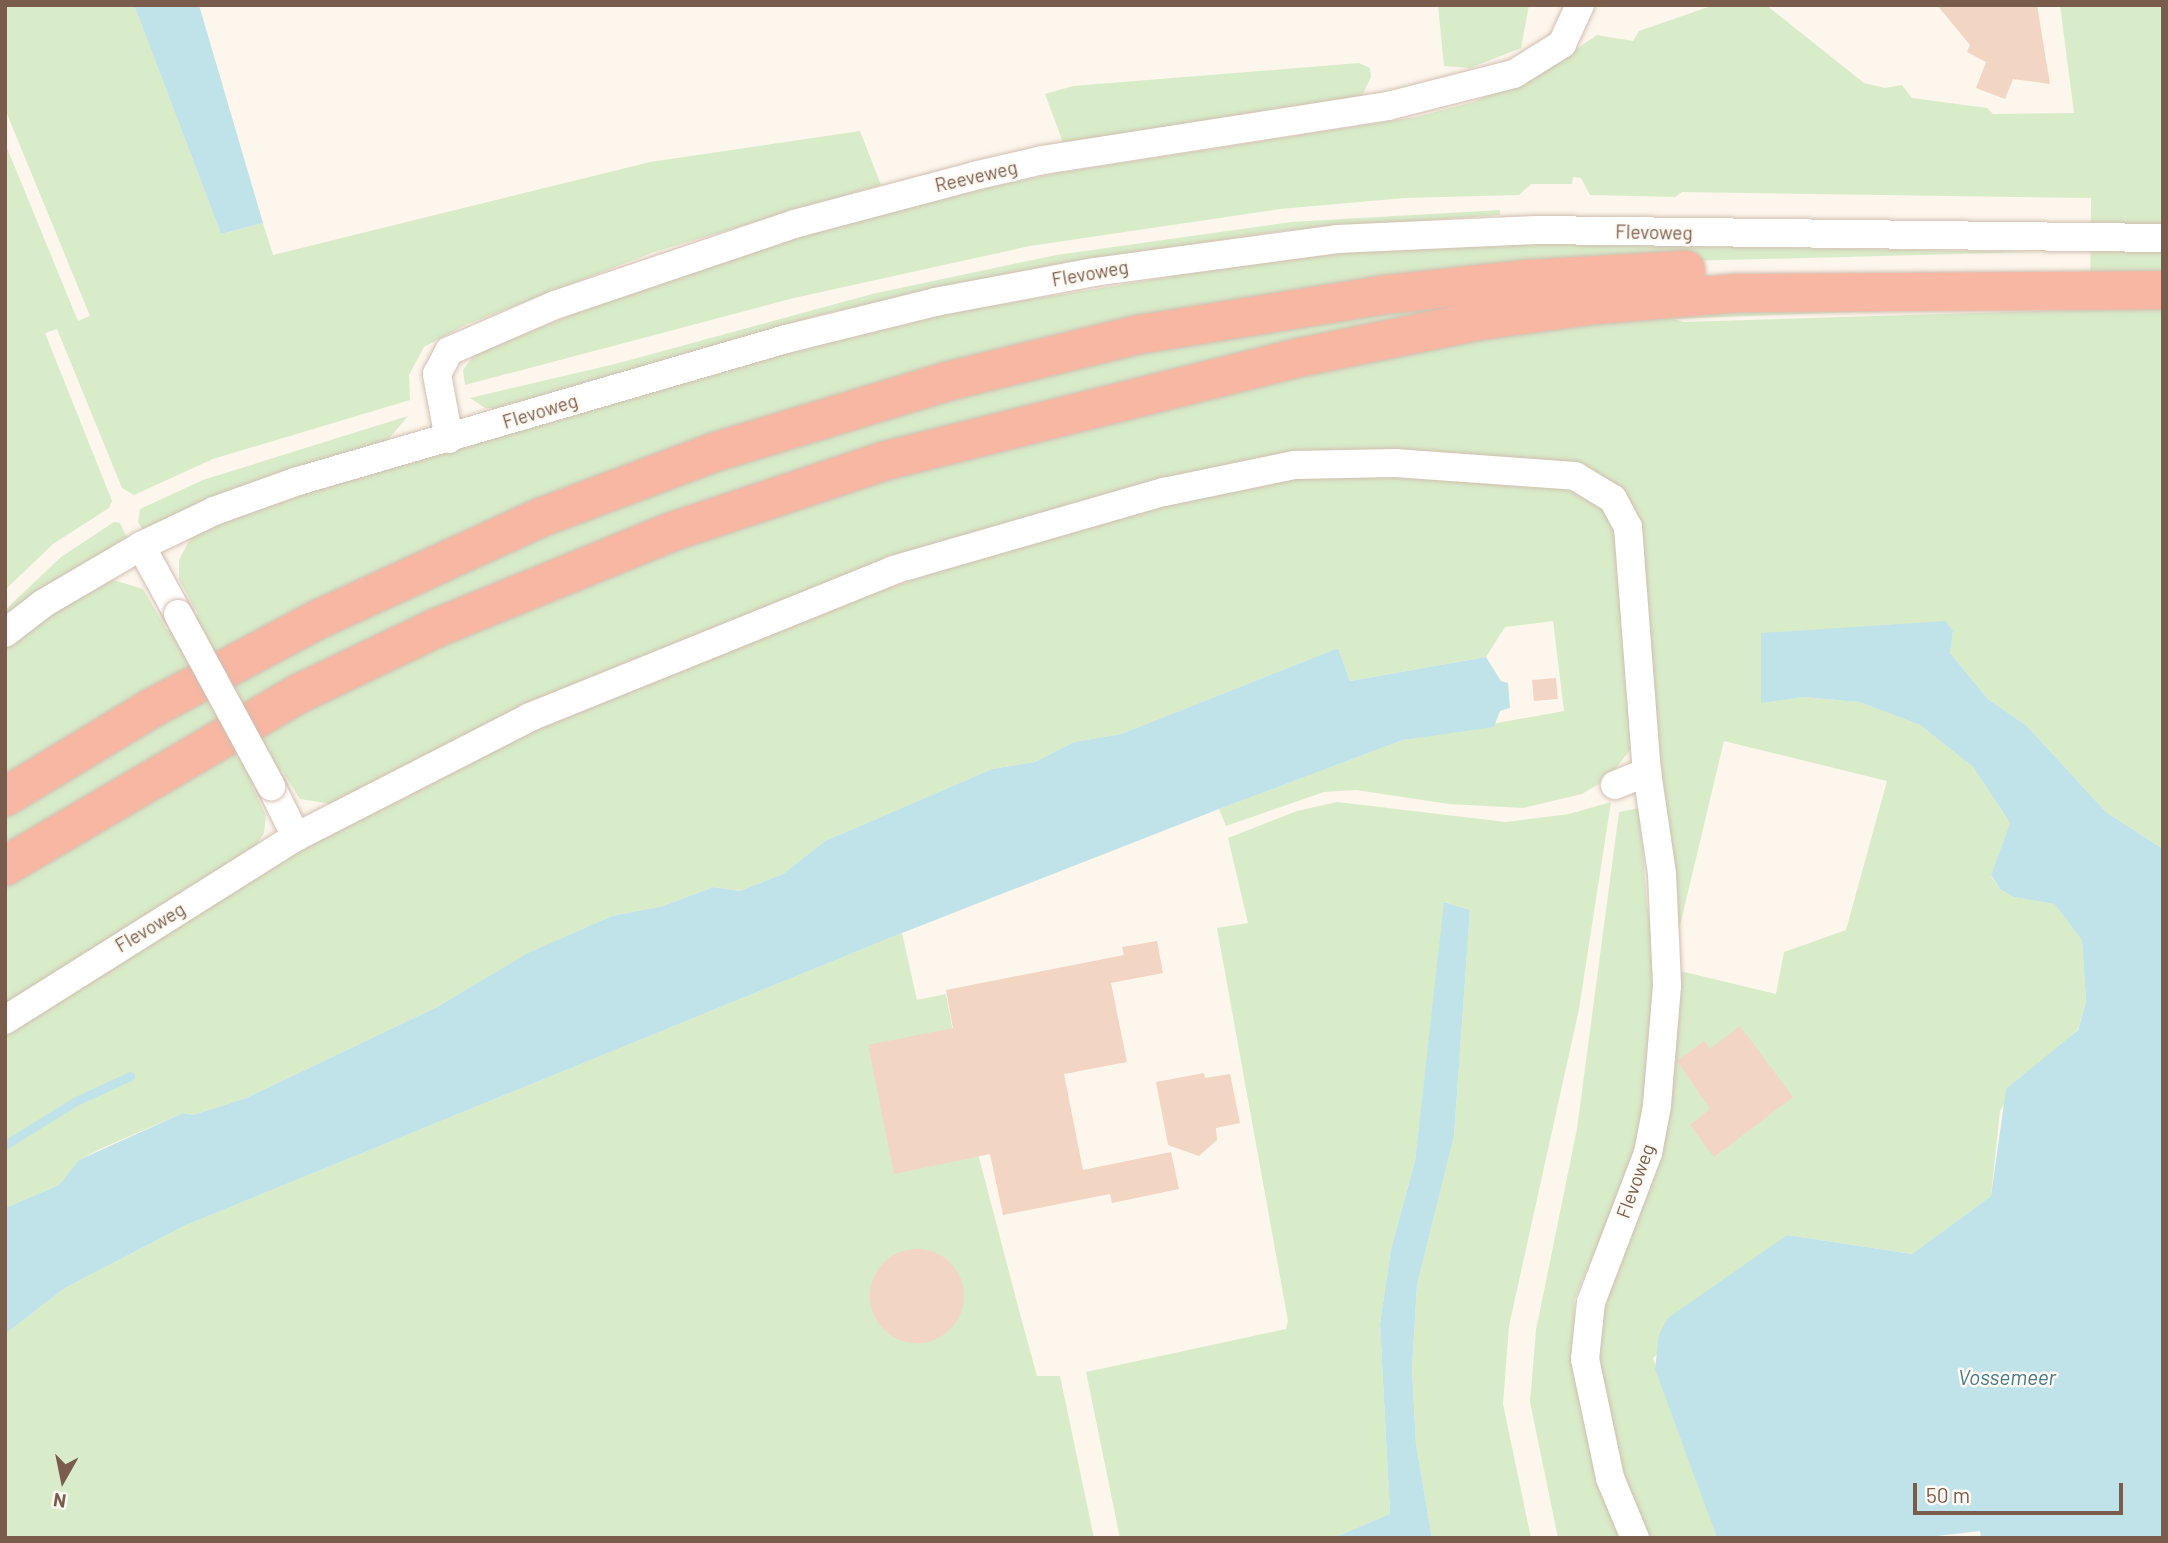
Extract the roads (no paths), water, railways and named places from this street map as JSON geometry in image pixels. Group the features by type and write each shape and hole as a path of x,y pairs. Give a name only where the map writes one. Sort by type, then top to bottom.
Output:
{"highway":[{"path":"5,866 296,695 436,628 674,531 884,461 1102,404 1478,321 1697,295 2076,264 2163,267"},
{"path":"2076,264 2163,290"},
{"name":"Flevoweg","path":"5,797 248,656 402,579 542,517 715,452 948,381 1136,335 1251,315 1528,279 1726,268 2076,264"}],"street":[{"name":"Reeveweg","path":"449,439 437,374 449,351 542,310 794,224 974,176 1043,160 1388,106 1492,80 1539,61 1562,44 1580,5"},
{"name":"Flevoweg","path":"5,633 44,603 141,546 254,496 648,377 935,302 1203,255 1337,239 1536,230 2076,264"},
{"path":"2076,264 2163,238"},
{"name":"Flevoweg","path":"5,1020 296,837 530,717 893,570 1012,533 1202,483 1294,465 1346,462 1575,476 1613,499 1630,538 1647,772 1662,874 1667,986 1657,1106 1648,1153 1591,1302 1585,1359 1609,1478 1635,1538"},
{"path":"141,546 296,837"},
{"path":"1615,785 1647,772"}],"water":[{"path":"134,5 199,5 263,223 221,234"},
{"name":"Vossemeer","path":"1946,621 1953,631 1950,653 1988,699 2027,726 2106,812 2163,849 2163,1538 1981,1538 1980,1531 1920,1538 1717,1538 1655,1369 1659,1334 1668,1318 1787,1235 1912,1254 1991,1196 2006,1089 2078,1030 2086,1002 2082,941 2066,919 2054,904 2014,897 2001,890 1991,875 2010,823 1973,767 1920,725 1859,702 1803,697 1761,703 1761,633"},
{"path":"1338,648 1350,681 1486,657 1501,681 1508,683 1510,708 1500,711 1494,727 1403,740 1219,809 902,933 186,1225 65,1288 5,1334 5,1208 59,1185 79,1160 183,1113 193,1115 246,1098 437,1007 528,953 612,916 663,906 713,887 740,891 783,874 825,841 992,769 1035,762 1074,742 1121,734"},
{"path":"1444,902 1470,910 1454,1136 1417,1285 1412,1368 1416,1444 1432,1538 1333,1538 1390,1514 1380,1324 1391,1249 1415,1161"}],"waterway":[{"path":"5,1145 74,1102 130,1076"}]}
